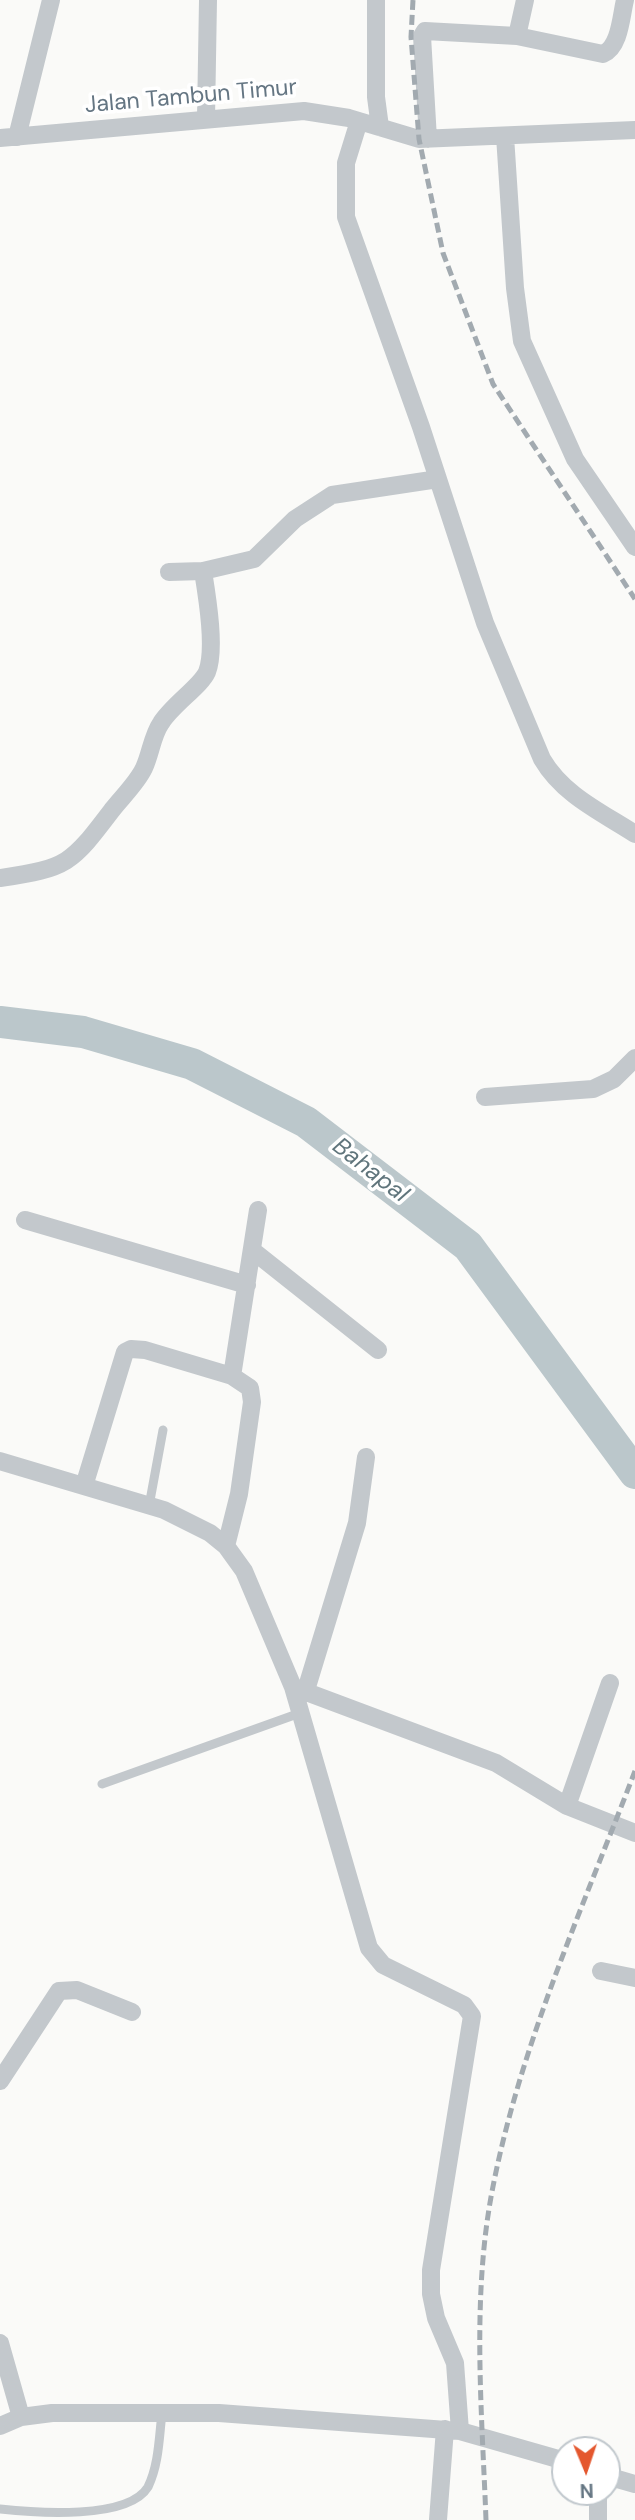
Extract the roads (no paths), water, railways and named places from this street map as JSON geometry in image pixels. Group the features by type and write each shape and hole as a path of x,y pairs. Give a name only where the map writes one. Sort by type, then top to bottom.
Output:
{"street":[{"path":"8,137 51,0"},
{"path":"206,118 208,0"},
{"path":"376,0 376,97 380,127"},
{"path":"517,36 525,0"},
{"path":"428,139 422,36 425,32 517,36 606,53 615,43 625,0"},
{"name":"Jalan Tambun Timur","path":"8,137 304,111 359,121 409,137 428,139 635,130"},
{"path":"359,121 346,163 346,218 438,479 485,623 542,759 561,785 635,834"},
{"path":"505,136 515,288 522,341 575,459 635,547"},
{"path":"169,572 203,571 254,559 295,519 332,495 438,479"},
{"path":"0,878 39,872 68,862 86,846 144,769 165,717 207,671 210,621 203,571"},
{"path":"485,1097 593,1090 614,1079 635,1058"},
{"path":"232,1376 258,1210"},
{"path":"25,1220 247,1284"},
{"path":"252,1250 378,1350"},
{"path":"84,1486 125,1352 131,1349 145,1350 232,1376 250,1388 252,1402 239,1494 226,1546"},
{"path":"366,1457 357,1523 300,1688 300,1713 369,1948 383,1965 464,2005 472,2015 432,2270 431,2294 436,2318 455,2363 452,2430 438,2520"},
{"path":"0,1461 186,1519 226,1546 244,1571 300,1688 496,1763 567,1806 635,1833"},
{"path":"567,1806 610,1683"},
{"path":"601,1971 635,1978"},
{"path":"0,2081 60,1992 66,1989 77,1990 132,2012"},
{"path":"0,2343 21,2417"},
{"path":"0,2426 21,2417 52,2413 219,2413 452,2430 551,2457"}],"lane":[{"path":"149,1506 163,1430"},
{"path":"102,1784 300,1713"},
{"path":"0,2509 85,2514 113,2511 134,2502 146,2490 156,2466 162,2413"}],"waterway":[{"name":"Bahapal","path":"0,1022 83,1032 192,1064 306,1122 468,1246 635,1473"}],"railway":[{"path":"413,0 411,37 419,139 443,253 493,384 635,599"},
{"path":"486,2520 480,2318 485,2237 491,2197 517,2088 534,2034 635,1771"}]}
